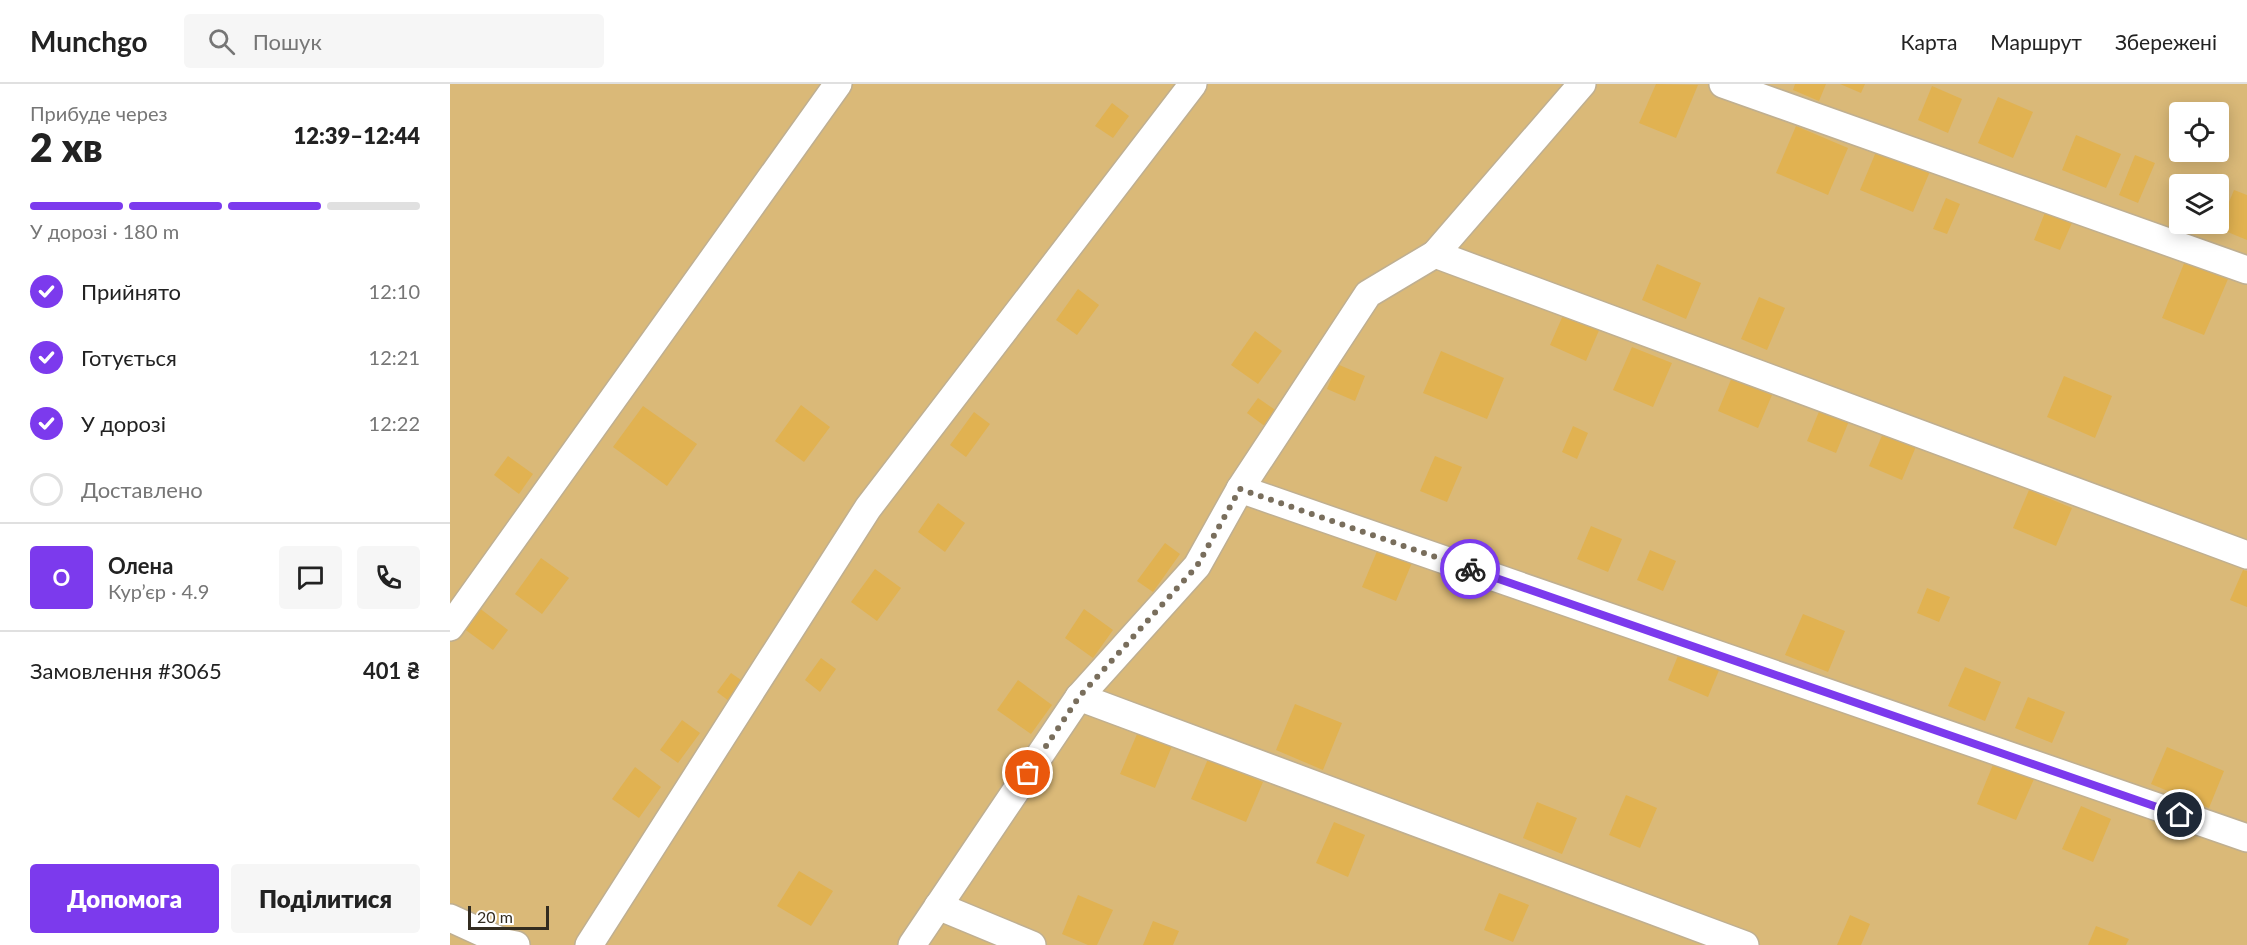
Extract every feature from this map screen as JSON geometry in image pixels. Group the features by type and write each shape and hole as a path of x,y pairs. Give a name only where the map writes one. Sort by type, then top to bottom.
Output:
{"street":[{"path":"450,627 838,84"},
{"path":"589,945 868,508 1193,84"},
{"path":"912,945 1079,697 1197,566 1240,489 1368,294 1435,254 1582,84"},
{"path":"1723,84 2247,270"},
{"path":"1435,254 2247,555"},
{"path":"1240,489 2247,838"},
{"path":"1079,697 1745,945"},
{"path":"938,906 1032,945"},
{"path":"450,918 505,943 516,945"}],"shaded area":[{"path":"450,84 2247,84 2247,945 450,945"}],"building":[{"path":"1656,84 1698,85 1676,138 1639,123"},
{"path":"1795,84 1826,84 1819,101 1793,90"},
{"path":"1840,84 1865,84 1861,93"},
{"path":"1932,86 1962,99 1948,133 1918,120"},
{"path":"1998,97 2033,112 2013,158 1978,143"},
{"path":"1112,103 1129,116 1113,138 1095,126"},
{"path":"1796,126 1848,148 1828,195 1776,173"},
{"path":"2076,135 2121,154 2106,188 2062,170"},
{"path":"1878,147 1931,169 1913,212 1860,190"},
{"path":"2135,155 2155,163 2138,203 2119,195"},
{"path":"2234,190 2247,195 2247,240 2229,233 2229,202"},
{"path":"1946,198 1960,204 1947,234 1933,229"},
{"path":"2048,205 2075,216 2060,250 2034,240"},
{"path":"2185,261 2228,279 2204,335 2162,318"},
{"path":"1657,264 1701,283 1686,319 1642,300"},
{"path":"1078,289 1099,305 1077,335 1056,320"},
{"path":"1759,297 1785,308 1767,350 1741,339"},
{"path":"1564,313 1600,328 1586,361 1550,345"},
{"path":"1255,331 1282,351 1258,384 1231,365"},
{"path":"1632,347 1672,363 1653,407 1613,390"},
{"path":"1441,351 1504,378 1487,419 1423,393"},
{"path":"1337,364 1365,376 1355,401 1327,389"},
{"path":"2064,376 2112,396 2095,438 2047,417"},
{"path":"1732,377 1772,395 1758,428 1718,411"},
{"path":"1258,398 1281,414 1270,430 1247,413"},
{"path":"801,405 830,427 804,462 775,441"},
{"path":"643,406 697,444 667,486 613,447"},
{"path":"1820,409 1849,421 1836,453 1807,441"},
{"path":"974,412 990,424 966,457 950,445"},
{"path":"1573,426 1588,433 1577,459 1562,452"},
{"path":"1884,431 1917,444 1902,480 1869,466"},
{"path":"508,456 533,474 519,494 494,475"},
{"path":"1435,456 1462,467 1447,502 1420,491"},
{"path":"2029,490 2072,508 2056,546 2013,528"},
{"path":"938,503 965,523 945,552 918,532"},
{"path":"1591,526 1622,539 1608,572 1577,559"},
{"path":"1165,543 1180,554 1153,592 1137,581"},
{"path":"1380,544 1414,558 1396,601 1362,587"},
{"path":"1650,550 1676,561 1663,591 1637,580"},
{"path":"541,558 569,578 542,614 515,594"},
{"path":"875,569 901,588 877,621 851,602"},
{"path":"2243,570 2247,571 2247,607 2230,600"},
{"path":"1927,588 1950,597 1939,622 1917,613"},
{"path":"478,607 508,630 493,650 463,628"},
{"path":"1084,609 1113,630 1093,658 1065,638"},
{"path":"1803,614 1845,631 1828,672 1785,655"},
{"path":"1682,646 1722,663 1708,697 1668,680"},
{"path":"821,658 836,669 820,692 805,680"},
{"path":"1965,667 2001,682 1985,721 1948,706"},
{"path":"731,673 744,682 729,701 717,692"},
{"path":"1018,680 1052,705 1031,734 997,710"},
{"path":"2028,697 2065,712 2052,743 2015,728"},
{"path":"1295,704 1342,723 1323,770 1276,750"},
{"path":"682,720 700,733 678,763 660,750"},
{"path":"1140,727 1174,741 1155,788 1120,774"},
{"path":"2167,747 2224,771 2209,808 2151,784"},
{"path":"1208,759 1263,782 1246,822 1191,799"},
{"path":"1994,762 2034,779 2016,820 1977,804"},
{"path":"635,767 661,787 639,818 612,799"},
{"path":"1626,795 1657,808 1640,848 1609,835"},
{"path":"1537,802 1577,818 1562,854 1523,838"},
{"path":"2081,806 2111,819 2093,862 2062,849"},
{"path":"1334,822 1365,835 1348,877 1316,863"},
{"path":"799,871 833,891 811,926 777,906"},
{"path":"1499,893 1529,905 1513,942 1484,930"},
{"path":"1078,895 1113,910 1097,945 1088,945 1062,934"},
{"path":"1850,915 1870,924 1861,945 1837,945"},
{"path":"1153,921 1179,931 1173,945 1143,945"},
{"path":"2096,926 2129,939 2126,945 2088,945"}],"way so far":[{"path":"1028,773 1079,697 1197,566 1240,489 1470,569"}],"route":[{"path":"1470,569 2180,815"}]}
